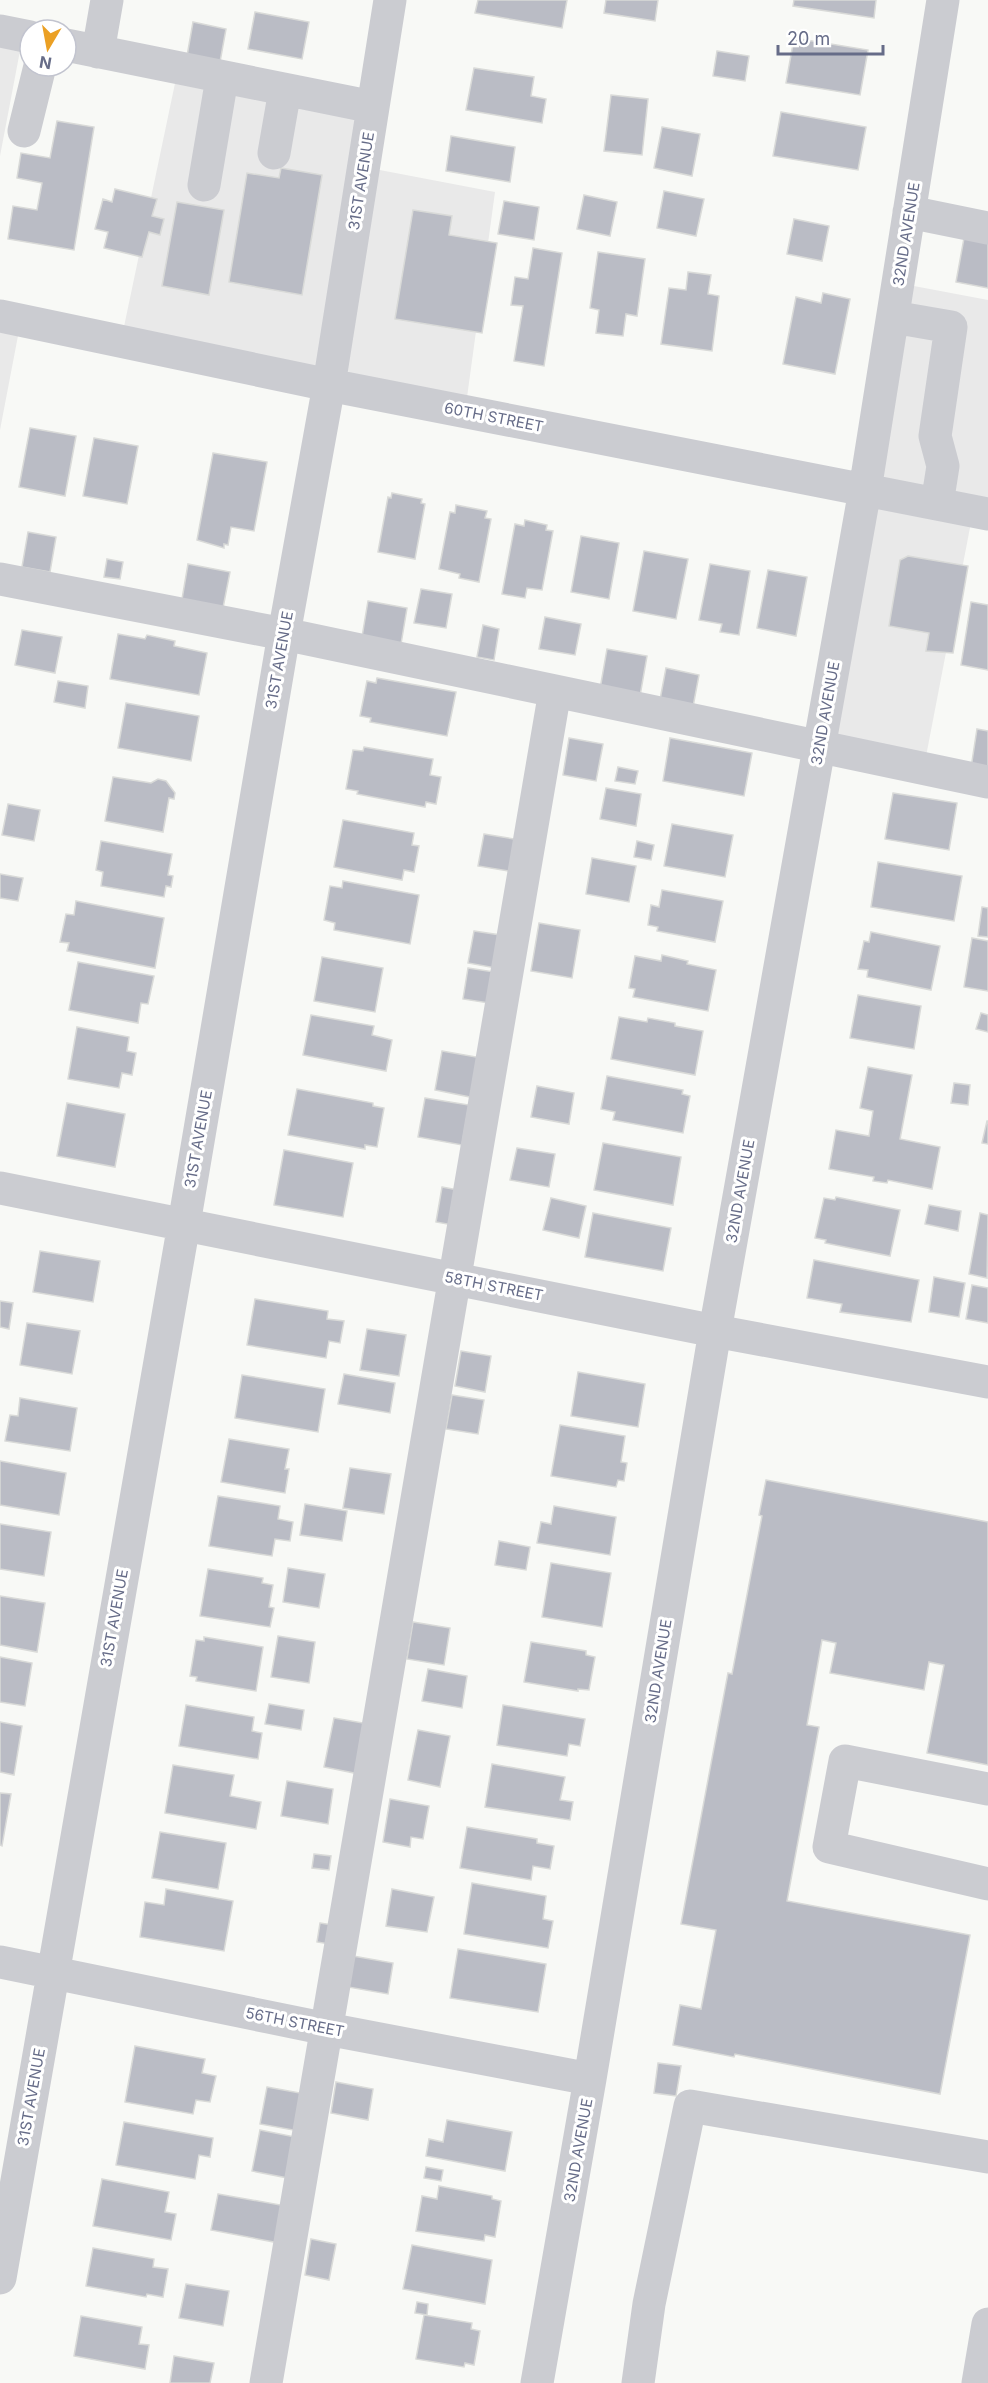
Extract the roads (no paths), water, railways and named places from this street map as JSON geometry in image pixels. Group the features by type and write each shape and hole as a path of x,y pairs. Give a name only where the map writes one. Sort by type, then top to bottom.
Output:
{"street":[{"path":"98,52 107,0"},
{"name":"31ST AVENUE","path":"0,2278 184,1224 284,634 329,386 390,0"},
{"name":"32ND AVENUE","path":"537,2383 715,1330 865,490 943,0"},
{"path":"0,31 18,35"},
{"path":"78,48 373,108"},
{"path":"24,131 37,78"},
{"path":"204,185 222,78"},
{"path":"274,153 285,90"},
{"path":"909,212 988,228"},
{"name":"60TH STREET","path":"0,316 329,386 988,514"},
{"path":"892,317 951,327 935,436 943,466 937,504"},
{"path":"0,579 284,634 988,782"},
{"path":"266,2383 555,691"},
{"name":"58TH STREET","path":"0,1188 988,1382"},
{"path":"988,1789 845,1761 829,1847 988,1884"},
{"name":"56TH STREET","path":"0,1962 327,2029 590,2079"},
{"path":"638,2383 649,2304 690,2106 988,2157"},
{"path":"978,2383 988,2324"}]}
